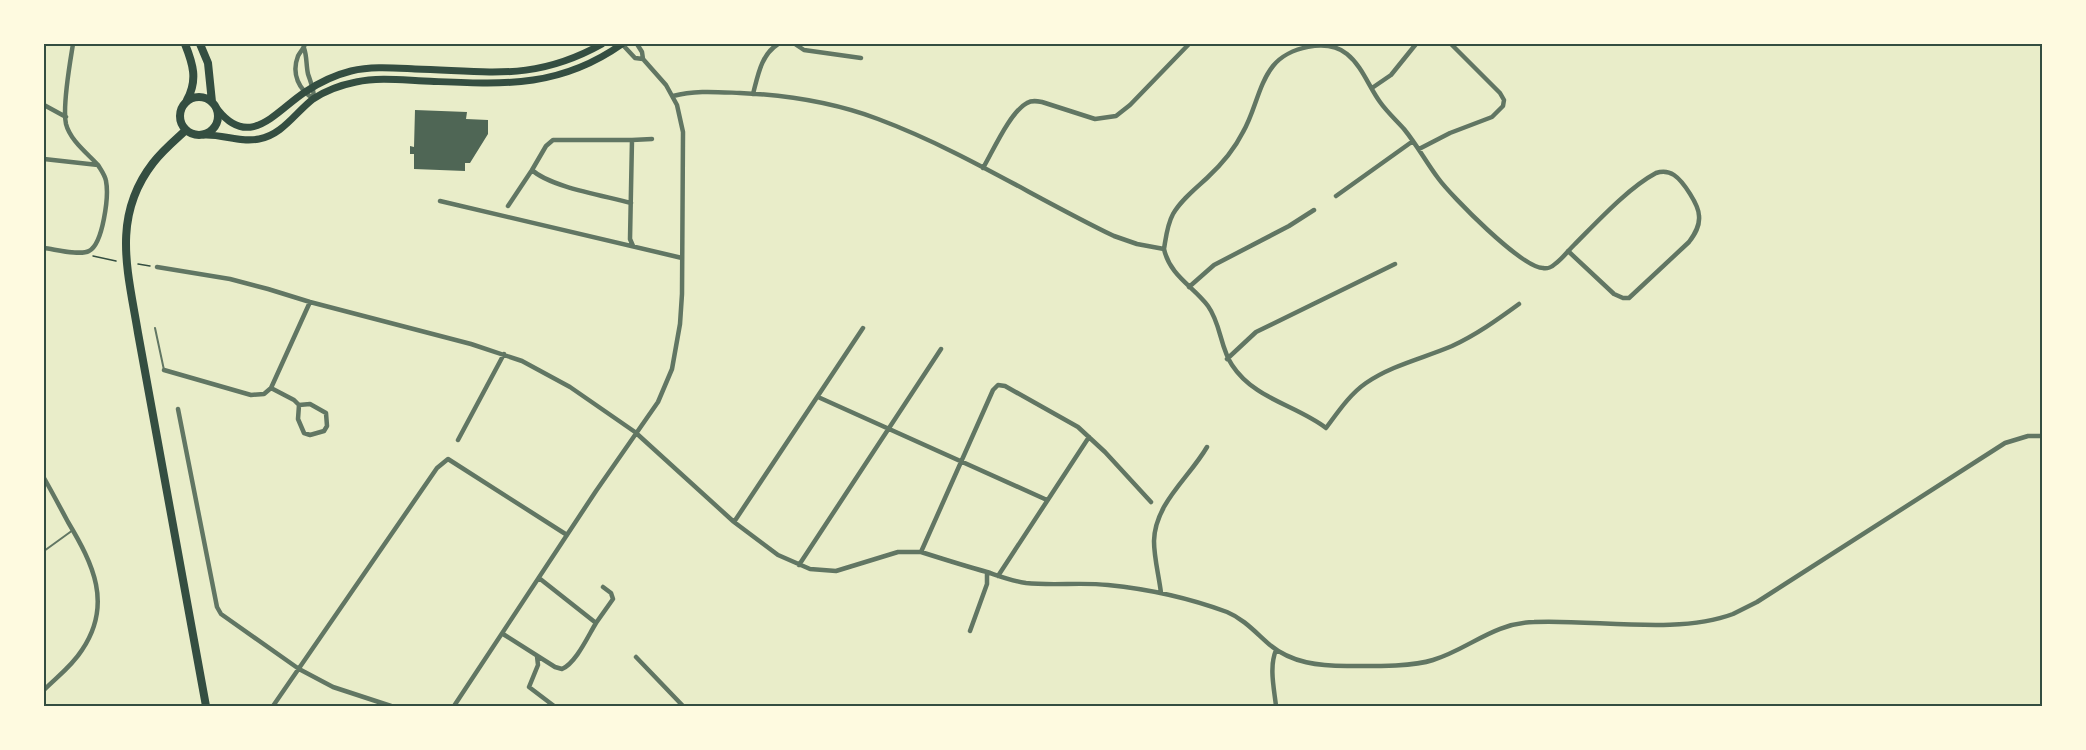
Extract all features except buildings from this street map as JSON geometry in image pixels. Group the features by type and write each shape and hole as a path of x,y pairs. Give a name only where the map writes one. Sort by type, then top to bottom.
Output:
{"highway":[{"path":"185,44 194,71 192,89 181,110 182,126 194,135 204,135 214,128 218,123 218,110 212,102 197,97 187,101"},
{"path":"200,44 208,63 212,102"},
{"path":"186,130 153,162 141,180 129,208 125,238 138,333 206,706"}],"main road":[{"path":"218,110 228,122 250,128 273,118 314,86 339,74 368,68 507,73 567,61 602,44"},
{"path":"204,135 221,135 249,141 272,135 314,99 342,86 371,80 480,83 533,81 571,72 608,54 622,44"}],"street":[{"path":"44,248 87,252 96,245 100,235 107,190 105,177 98,165 75,141 66,124 73,44"},
{"path":"622,44 635,58 643,59"},
{"path":"454,706 635,432 658,402 672,369 681,314 683,132 681,117 673,96 643,59 637,44"},
{"path":"753,94 764,58 771,48 778,44"},
{"path":"795,44 804,50 861,58"},
{"path":"983,168 1013,118 1027,103 1042,102 1095,119 1110,118 1130,105 1189,44"},
{"path":"1372,88 1391,75 1416,44"},
{"path":"1419,149 1450,133 1492,117 1503,106 1504,100 1500,93 1451,44"},
{"path":"305,46 308,72 314,86 314,99"},
{"path":"305,46 299,55 296,72 304,93 314,99"},
{"path":"1519,304 1462,341 1366,382 1344,404 1326,428 1303,413 1262,394 1239,375 1227,359 1214,315 1206,303 1172,268 1164,249 1167,231 1172,215 1183,201 1221,165 1233,150 1249,122 1272,67 1280,59 1299,50 1339,46 1354,61 1385,110 1413,141 1450,192 1517,254 1539,268 1546,269 1556,263 1568,251 1620,201 1656,173 1664,171 1674,174 1695,201 1699,223 1689,242 1629,298 1614,294 1568,251"},
{"path":"673,96 689,91 809,100 878,119 931,142 1114,236 1137,244 1164,249"},
{"path":"44,105 66,117"},
{"path":"508,206 546,146 553,140 652,139"},
{"path":"632,140 630,239 633,246"},
{"path":"1336,196 1413,141"},
{"path":"44,159 98,165"},
{"path":"532,170 539,177 556,183 631,203"},
{"path":"440,201 682,258"},
{"path":"1189,287 1214,265 1314,210"},
{"path":"1227,359 1256,332 1395,264"},
{"path":"157,267 230,279 504,354 551,376 635,432 735,522 761,543 799,565 818,571 836,571 898,552 921,552 1026,583 1108,585 1161,593 1229,613 1242,620 1276,650 1294,659 1316,664 1347,666 1418,663 1449,654 1486,633 1507,626 1532,622 1675,624 1732,614 1757,602 2005,443 2028,436 2043,436"},
{"path":"164,370 251,395 264,394 271,387 310,302"},
{"path":"735,522 863,328"},
{"path":"799,565 941,350"},
{"path":"458,440 504,354"},
{"path":"921,552 993,390 998,385 1005,386 1060,417 1089,437 1151,502"},
{"path":"271,387 289,396 299,405 310,405 326,413 327,426 324,431 310,435 304,432 298,419 299,405"},
{"path":"818,397 1047,500"},
{"path":"178,409 217,608 225,618 300,669 333,687 391,706"},
{"path":"999,576 1089,437"},
{"path":"1161,593 1154,541 1158,520 1169,497 1207,447"},
{"path":"273,706 431,476 448,459 567,534"},
{"path":"44,478 87,554 96,580 98,595 95,621 88,640 77,658 44,690"},
{"path":"969,631 987,584 987,572"},
{"path":"539,578 596,623"},
{"path":"503,633 559,669 566,668 613,599 611,593 603,587"},
{"path":"1276,650 1273,658 1276,706"},
{"path":"537,656 538,665 530,687 554,706"},
{"path":"636,657 683,706"}],"lane":[{"path":"155,328 164,370"},
{"path":"44,551 73,530"}],"path":[{"path":"87,252 116,261"},
{"path":"138,264 157,267"}]}
